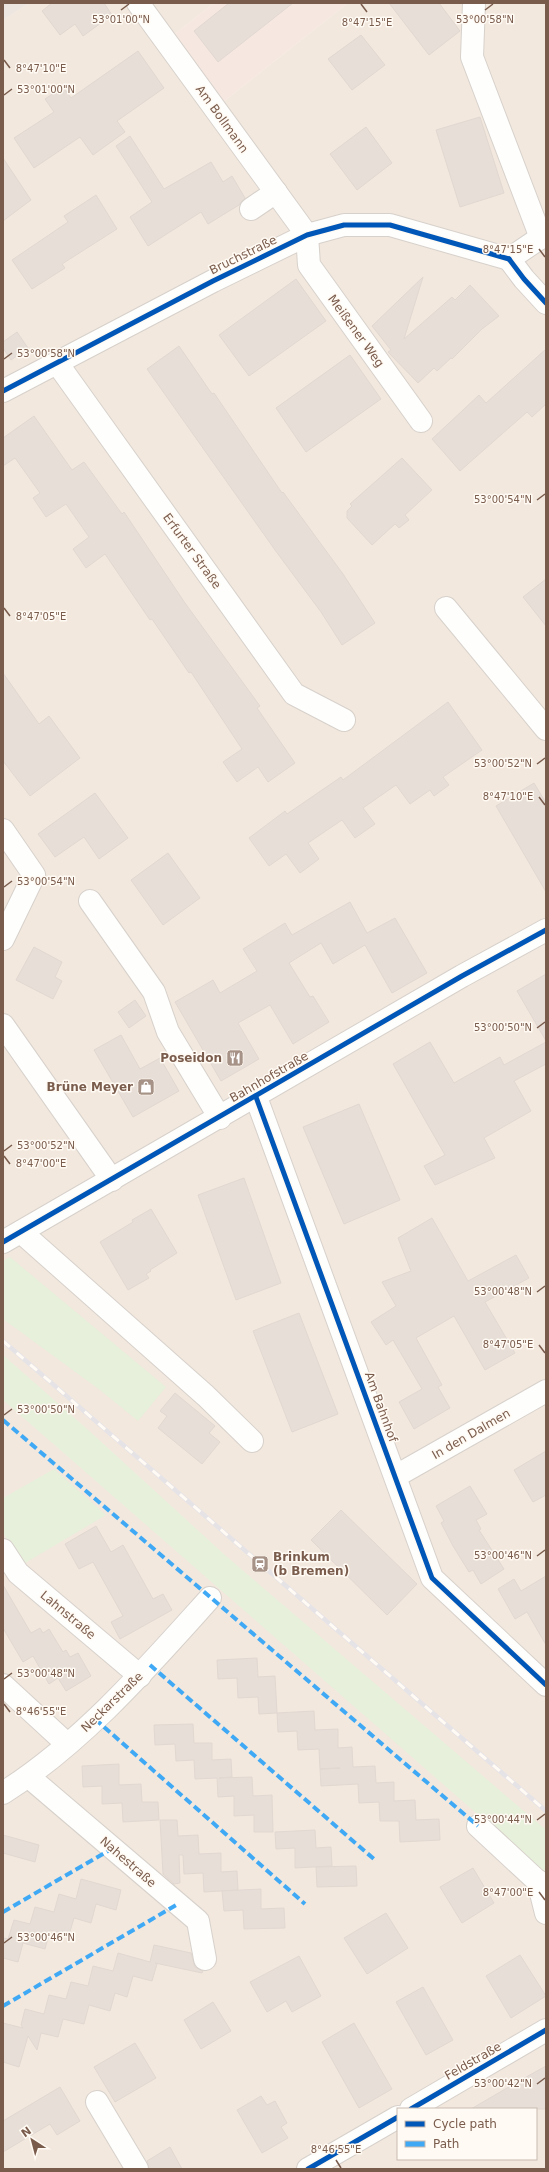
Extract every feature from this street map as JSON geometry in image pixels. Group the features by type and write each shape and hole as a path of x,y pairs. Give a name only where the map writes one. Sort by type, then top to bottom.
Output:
{"street":[{"name":"Am Bollmann","path":"138,3 307,235"},
{"path":"476,4 472,57 543,236 509,260 546,303"},
{"path":"251,208 276,192"},
{"name":"Bruchstraße","path":"3,391 213,281 307,235 344,225 390,225 509,260"},
{"name":"Meißener Weg","path":"307,235 309,265 421,421"},
{"name":"Erfurter Straße","path":"57,363 294,694 344,720"},
{"path":"446,608 546,729"},
{"path":"3,830 34,875 3,938"},
{"path":"90,901 154,992 168,1032 220,1118"},
{"name":"Bahnhofstraße","path":"12,1237 220,1118 462,976 546,930"},
{"path":"3,1025 112,1180"},
{"name":"Am Bahnhof","path":"256,1097 396,1476 432,1578 546,1685"},
{"path":"12,1237 200,1391 252,1441"},
{"name":"In den Dalmen","path":"396,1476 546,1391"},
{"name":"Lahnstraße","path":"3,1550 18,1573 140,1676"},
{"name":"Neckarstraße","path":"3,1794 29,1777 140,1676 210,1598"},
{"path":"3,1685 67,1744"},
{"name":"Nahestraße","path":"29,1777 198,1921 205,1959"},
{"path":"478,1826 542,1885 546,1913"},
{"name":"Feldstraße","path":"413,2108 546,2030"},
{"path":"97,2102 137,2169"},
{"path":"308,2169 397,2117"}],"shaded area":[{"path":"3,3 29,3 3,20"},
{"path":"29,3 214,3 172,36 222,103 348,3 546,3 546,2169 3,2169 3,20"},
{"path":"214,3 348,3 222,103 172,36"}],"green space":[{"path":"10,1257 166,1387 138,1421 100,1390 3,1319 3,1261"},
{"path":"3,1355 86,1428 226,1556 546,1830 546,1874 3,1400"},
{"path":"54,1469 106,1515 20,1566 3,1532 3,1498"}],"building":[{"path":"52,3 104,3 112,15 83,36 75,24 60,35 42,11"},
{"path":"229,3 293,3 218,62 194,31"},
{"path":"389,3 439,3 460,31 429,55"},
{"path":"361,35 385,65 352,90 328,59"},
{"path":"138,51 164,88 117,121 125,132 93,155 80,137 34,168 14,138 54,112 45,99 63,87 71,98"},
{"path":"480,117 504,193 460,207 436,130"},
{"path":"366,127 392,163 357,190 330,154"},
{"path":"130,136 164,189 211,162 223,182 232,176 245,198 239,205 208,224 201,212 148,246 130,217 152,202 116,146"},
{"path":"3,158 31,200 3,221"},
{"path":"96,195 117,229 62,264 65,268 32,289 12,260 68,222 64,216"},
{"path":"423,277 404,339 452,297 455,300 470,285 499,316 482,329 452,359 451,358 437,371 434,368 418,383 388,352 391,350 372,326"},
{"path":"296,279 326,321 249,376 219,335"},
{"path":"17,332 28,348 11,360 3,348 3,342"},
{"path":"179,346 212,394 214,393 282,493 283,492 343,574 375,623 342,645 321,612 275,550 147,369"},
{"path":"546,349 546,404 532,417 527,412 460,471 432,439 479,395 486,403"},
{"path":"350,355 381,399 306,452 276,408"},
{"path":"34,416 72,470 84,462 122,514 124,512 185,603 260,706 257,708 295,763 268,782 258,767 237,782 223,762 242,749 191,672 189,673 152,619 150,620 105,554 86,568 73,549 89,537 66,504 46,517 33,498 40,493 15,458 3,466 3,438"},
{"path":"402,458 432,490 405,515 409,520 399,528 395,524 372,545 347,518 347,511 352,506 350,504"},
{"path":"546,579 546,626 523,597"},
{"path":"3,673 39,724 49,716 80,758 30,796 3,761"},
{"path":"448,702 482,750 443,777 449,785 434,796 430,790 410,804 396,785 363,808 375,824 355,838 342,820 308,843 319,859 300,873 286,854 269,866 249,838 285,811 287,814 341,777 343,780"},
{"path":"534,783 546,803 546,892 496,806"},
{"path":"95,793 128,838 99,859 84,837 55,857 38,834"},
{"path":"168,853 200,898 163,925 131,880"},
{"path":"350,902 367,933 395,918 427,973 392,993 365,945 333,964 321,943 289,963 310,997 313,996 329,1022 293,1044 270,1005 238,1023 259,1059 221,1081 175,1002 213,980 220,993 257,971 243,949 285,923 292,935"},
{"path":"34,947 62,962 55,977 62,981 53,999 16,980"},
{"path":"546,974 546,1041 517,991"},
{"path":"135,1000 146,1016 129,1028 118,1012"},
{"name":"Brüne Meyer","path":"121,1035 140,1069 160,1058 179,1091 133,1117 94,1050"},
{"path":"430,1042 454,1083 500,1057 504,1065 546,1042 546,1064 514,1081 531,1111 484,1138 495,1158 435,1185 424,1166 445,1155 393,1064"},
{"path":"359,1104 400,1200 344,1224 303,1127"},
{"path":"244,1178 281,1283 236,1300 198,1195"},
{"path":"151,1209 177,1253 150,1270 151,1271 146,1274 149,1278 128,1290 100,1242"},
{"path":"432,1218 468,1281 516,1255 529,1278 485,1302 515,1353 485,1370 454,1316 416,1338 442,1385 438,1387 450,1408 414,1429 399,1402 422,1389 393,1340 386,1345 371,1322 396,1306 382,1282 411,1271 398,1238"},
{"path":"299,1313 338,1414 292,1432 253,1331"},
{"path":"175,1393 215,1426 209,1433 220,1442 202,1464 158,1428 167,1416 160,1411"},
{"path":"546,1451 546,1495 533,1502 514,1470"},
{"path":"470,1486 487,1514 476,1520 481,1529 479,1530 504,1569 481,1584 473,1570 469,1572 453,1546 441,1523 444,1521 436,1506"},
{"path":"341,1510 417,1584 387,1615 311,1540"},
{"path":"96,1526 111,1552 123,1545 153,1599 163,1594 172,1610 120,1639 111,1622 123,1616 93,1562 79,1569 65,1544"},
{"path":"546,1576 546,1645 527,1612 515,1619 498,1589 514,1579 521,1591"},
{"path":"3,1585 31,1633 40,1628 43,1633 49,1629 63,1652 66,1650 70,1657 78,1653 91,1676 66,1691 58,1678 49,1684 33,1656 23,1662 3,1628"},
{"path":"257,1658 258,1677 275,1676 277,1713 259,1714 258,1697 238,1698 237,1678 218,1679 217,1660"},
{"path":"314,1711 315,1730 338,1729 338,1748 352,1747 353,1767 375,1766 376,1783 394,1782 394,1801 415,1800 416,1820 439,1819 440,1840 400,1842 399,1821 380,1821 379,1802 359,1803 358,1784 321,1786 319,1749 298,1750 297,1731 278,1732 277,1713"},
{"path":"193,1724 194,1743 212,1743 212,1760 231,1759 232,1777 219,1778 252,1777 253,1796 272,1795 273,1832 254,1832 254,1815 234,1816 234,1796 218,1797 217,1778 195,1779 194,1760 176,1761 175,1744 155,1745 154,1725"},
{"path":"119,1764 119,1785 141,1784 142,1802 158,1802 159,1820 123,1822 122,1803 102,1804 102,1786 83,1787 82,1766"},
{"path":"160,1820 177,1820 178,1836 198,1835 199,1854 221,1853 221,1872 237,1871 238,1890 204,1892 203,1873 184,1874 183,1855 179,1855 180,1883 174,1884 163,1874"},
{"path":"315,1830 316,1848 331,1847 332,1866 295,1868 295,1848 276,1849 275,1832"},
{"path":"3,1835 39,1845 35,1862 3,1853"},
{"path":"356,1866 357,1886 317,1887 316,1867"},
{"path":"473,1868 494,1903 462,1923 440,1887"},
{"path":"81,1879 121,1890 116,1910 96,1904 91,1923 74,1918 69,1935 50,1930 45,1949 23,1943 18,1962 3,1958 3,1938 8,1939 14,1920 30,1924 35,1907 54,1912 59,1894 76,1899"},
{"path":"261,1889 261,1909 284,1908 285,1928 244,1929 243,1910 224,1911 222,1891"},
{"path":"386,1913 408,1948 367,1974 344,1938"},
{"path":"154,1945 191,1953 195,1967 203,1971 202,1973 155,1963 157,1964 152,1981 133,1976 127,1997 115,1993 110,2011 89,2005 84,2024 63,2019 58,2037 41,2033 37,2050 28,2036 19,2067 3,2062 3,2023 23,2028 21,2025 25,2009 44,2014 49,1995 66,1999 71,1982 88,1986 93,1966 113,1971 118,1953 150,1962"},
{"path":"520,1955 546,1996 511,2018 486,1976"},
{"path":"299,1956 321,1996 292,2012 286,2001 267,2012 250,1982"},
{"path":"423,1987 453,2040 426,2055 396,2002"},
{"path":"213,2002 231,2031 201,2049 184,2020"},
{"path":"354,2023 392,2089 359,2108 322,2042"},
{"path":"135,2043 156,2078 115,2102 94,2067"},
{"path":"546,2066 546,2109 473,2108"},
{"path":"60,2087 80,2121 57,2135 50,2124 3,2152 3,2121"},
{"path":"261,2096 267,2105 275,2101 287,2123 281,2127 288,2138 262,2153 237,2110"},
{"path":"170,2147 182,2169 149,2169 147,2161"}],"railway":[{"path":"3,1341 546,1811"}],"marked path":[{"path":"3,1420 478,1826"},
{"path":"150,1665 375,1860"},
{"path":"95,1719 305,1904"},
{"path":"3,1912 113,1848"},
{"path":"3,2006 178,1904"}],"cycle path":[{"path":"3,391 213,281 307,235 344,225 390,225 509,259"},
{"path":"509,259 524,279 546,303"},
{"path":"3,1242 462,976 546,930"},
{"path":"256,1097 432,1578 546,1685"},
{"path":"413,2108 546,2030"},
{"path":"308,2169 397,2118"}],"place":[{"name":"Poseidon","path":"235,1058"},
{"name":"Brüne Meyer","path":"146,1087"},
{"name":"Brinkum (b Bremen)","path":"260,1564"}]}
